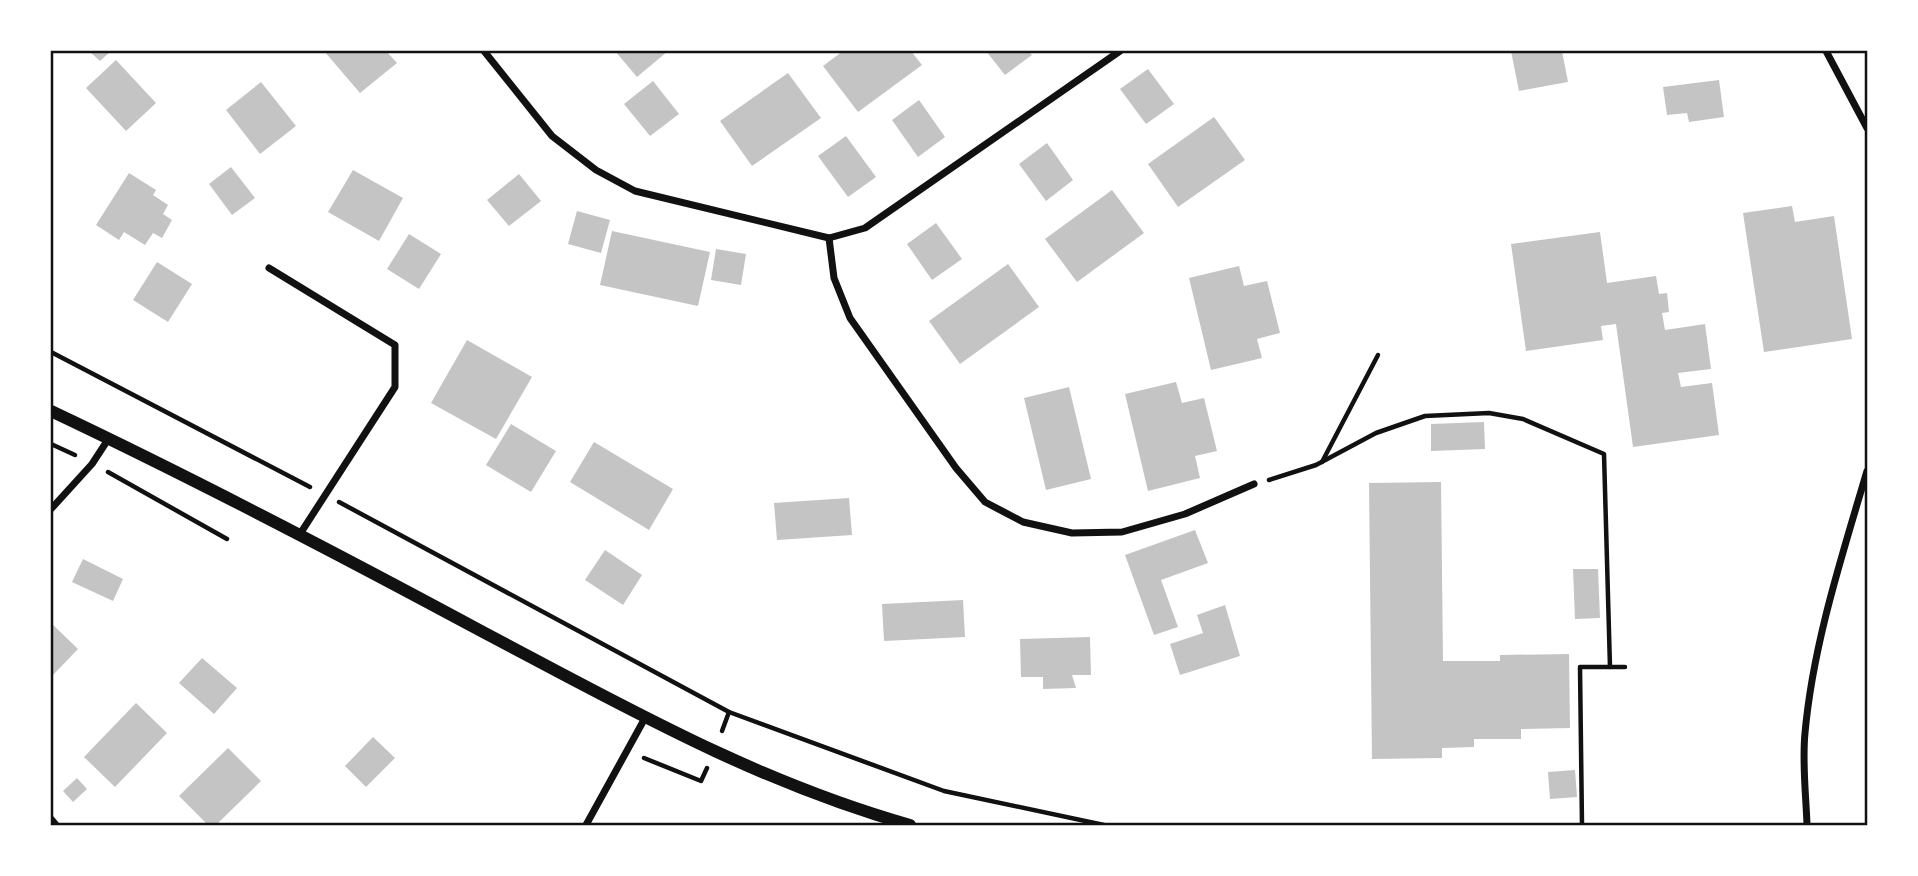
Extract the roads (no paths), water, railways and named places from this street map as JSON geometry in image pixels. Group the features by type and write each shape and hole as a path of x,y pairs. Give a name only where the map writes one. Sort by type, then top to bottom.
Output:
{"street":[{"path":"484,51 552,136 596,170 635,191 829,238 864,228 1119,51"},
{"path":"1826,51 1867,128"},
{"path":"829,238 834,278 850,318 956,468 985,502 1023,523 1072,533 1122,532 1185,514 1254,484"},
{"path":"269,268 395,345 395,387 300,534"},
{"path":"51,411 300,534 713,753 848,807 910,825"},
{"path":"51,509 92,464 109,438"},
{"path":"1807,825 1805,734 1816,664 1867,471"},
{"path":"586,825 645,718"},
{"path":"51,819 56,825"}]}
